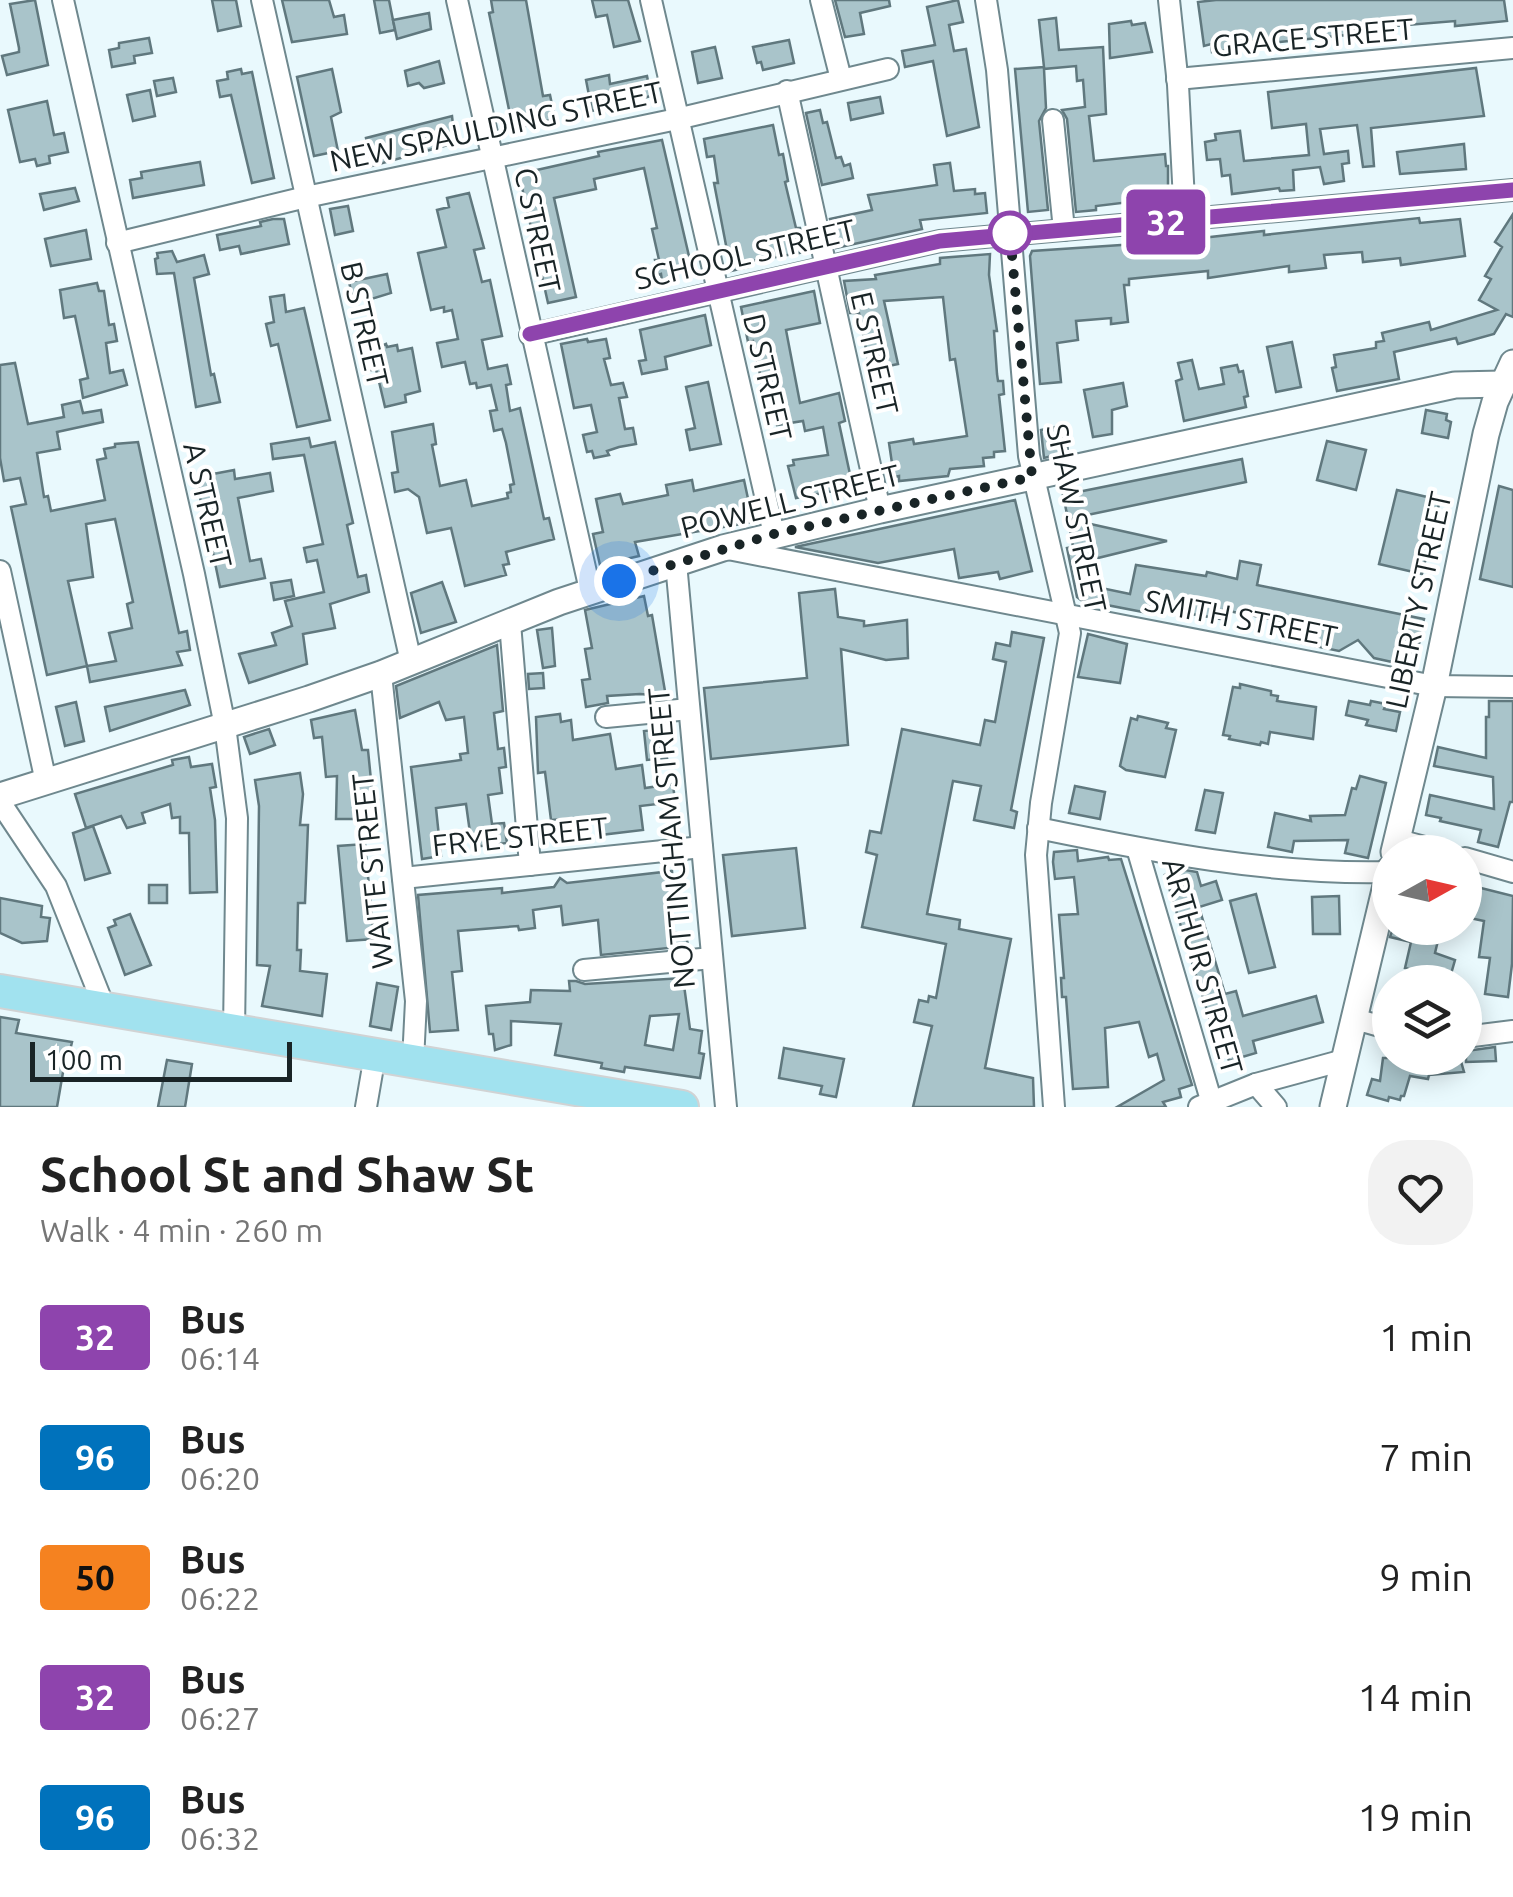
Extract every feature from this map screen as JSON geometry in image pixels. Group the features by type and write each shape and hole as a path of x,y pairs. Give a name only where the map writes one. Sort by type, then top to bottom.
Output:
{"main road":[{"path":"0,991 682,1107"}],"street":[{"name":"A STREET","path":"63,0 194,574 224,726 237,818 234,1031"},
{"name":"B STREET","path":"262,0 411,662"},
{"name":"C STREET","path":"456,0 590,590"},
{"name":"D STREET","path":"651,0 774,534"},
{"path":"820,0 841,79"},
{"name":"SHAW STREET","path":"986,0 996,70 1032,477 1068,616 1068,648 1038,828 1036,881 1054,1107"},
{"path":"1169,0 1185,220"},
{"name":"GRACE STREET","path":"1177,79 1513,48"},
{"name":"NEW SPAULDING STREET","path":"117,243 306,198 678,119 888,68"},
{"name":"E STREET","path":"787,91 880,510"},
{"path":"1053,120 1064,230"},
{"name":"SCHOOL STREET","path":"530,334 940,241 1513,190"},
{"name":"POWELL STREET","path":"0,799 381,674 590,590 723,548 1455,385 1510,378"},
{"name":"LIBERTY STREET","path":"1399,835 1486,434 1510,378"},
{"name":"SMITH STREET","path":"723,548 1434,686 1513,687"},
{"name":"NOTTINGHAM STREET","path":"676,562 726,1107"},
{"path":"0,571 46,782"},
{"path":"510,622 530,865"},
{"name":"WAITE STREET","path":"381,674 416,1001 413,1061"},
{"path":"606,717 690,709"},
{"path":"0,799 56,886 105,1009"},
{"path":"1038,828 1137,848 1305,872 1372,870"},
{"name":"FRYE STREET","path":"403,878 702,847"},
{"name":"ARTHUR STREET","path":"1137,848 1205,1104"},
{"path":"1482,863 1513,872"},
{"path":"1333,1107 1372,945"},
{"path":"584,970 712,958"},
{"path":"1355,1019 1372,1024"},
{"path":"1482,1035 1513,1031"},
{"path":"366,1107 376,1055"},
{"path":"1205,1104 1256,1084 1344,1060"},
{"name":"ARTHUR STREET","path":"1256,1084 1276,1107"}],"building":[{"path":"35,0 48,65 7,75 2,56 19,52 10,4"},
{"path":"212,0 236,0 241,26 218,31"},
{"path":"282,0 329,0 334,17 344,15 347,34 292,42"},
{"path":"374,0 389,0 395,30 380,33"},
{"path":"491,0 526,0 543,96 550,95 555,119 513,129 489,13 493,12"},
{"path":"592,0 628,0 640,41 614,47 607,15 596,17"},
{"path":"835,0 889,0 890,6 860,13 864,34 845,37"},
{"path":"958,0 963,22 949,25 954,51 966,49 979,127 947,136 933,61 905,67 902,51 935,45 927,7"},
{"path":"1504,0 1507,21 1346,30 1346,35 1260,44 1259,40 1229,43 1230,50 1212,52 1211,44 1204,46 1198,2"},
{"path":"429,13 431,29 397,39 393,20"},
{"path":"1056,18 1059,50 1103,47 1106,114 1089,116 1094,161 1165,154 1168,195 1129,198 1130,202 1076,212 1067,119 1062,110 1085,107 1083,80 1077,81 1076,66 1044,69 1046,108 1039,121 1048,210 1028,212 1015,69 1044,67 1039,20"},
{"path":"1131,21 1132,25 1145,23 1152,52 1110,58 1109,24"},
{"path":"149,38 152,53 134,56 135,63 112,67 109,50 119,48 119,43"},
{"path":"789,40 794,63 763,70 753,47"},
{"path":"715,47 722,78 698,83 692,52"},
{"path":"439,61 444,83 424,88 419,83 408,86 405,71"},
{"path":"1476,68 1484,116 1371,128 1374,166 1363,167 1357,125 1320,129 1324,154 1348,151 1349,163 1342,164 1344,181 1324,184 1320,167 1293,170 1294,190 1232,194 1230,175 1222,176 1220,159 1207,160 1205,142 1216,140 1215,134 1240,131 1244,161 1309,155 1306,124 1272,128 1268,92"},
{"path":"241,69 242,74 252,72 274,178 252,183 231,95 220,97 217,81 228,79 227,72"},
{"path":"332,69 341,112 331,117 338,151 314,156 297,77"},
{"path":"609,75 610,84 647,76 651,96 592,111 586,80"},
{"path":"173,78 176,92 157,96 154,81"},
{"path":"150,90 155,116 133,121 127,95"},
{"path":"880,97 883,113 851,120 848,103"},
{"path":"47,101 54,135 64,133 68,152 49,156 50,163 37,166 35,159 20,162 8,110"},
{"path":"820,110 836,158 841,157 844,166 850,164 853,178 822,185 806,113"},
{"path":"452,116 455,143 372,166 366,138"},
{"path":"773,125 805,252 753,261 749,267 731,271 714,183 718,183 714,156 707,157 704,139"},
{"path":"662,140 692,269 662,281 661,274 658,275 652,229 657,228 644,168 594,179 596,189 554,198 576,297 548,303 519,174 599,156 598,152"},
{"path":"1464,144 1466,169 1400,174 1397,152"},
{"path":"200,162 204,185 133,198 130,180 142,178 141,172"},
{"path":"950,163 954,191 975,189 975,194 985,193 987,213 920,220 922,229 836,248 830,219 872,210 868,195 937,185 934,165"},
{"path":"75,188 79,201 44,210 40,194"},
{"path":"469,193 484,248 474,250 482,282 490,280 502,336 482,340 488,369 507,365 510,411 520,408 544,519 549,518 554,539 506,552 506,575 465,586 451,528 427,533 419,497 408,489 395,492 392,473 398,472 392,432 433,424 436,444 432,445 440,486 466,480 472,506 508,498 510,485 514,484 502,429 494,431 490,411 497,410 491,385 477,388 476,383 470,384 465,362 442,367 437,343 458,339 452,310 431,310 418,253 446,247 437,210 449,207 447,198"},
{"path":"348,206 353,231 335,235 330,209"},
{"path":"1513,214 1513,317 1506,314 1494,334 1458,344 1456,338 1394,352 1399,379 1337,391 1332,368 1336,367 1334,355 1376,348 1376,342 1384,341 1382,333 1429,322 1431,330 1497,310 1479,300 1491,279 1485,276 1502,247 1495,242"},
{"path":"1419,218 1420,223 1460,219 1465,256 1401,265 1400,258 1363,262 1362,252 1324,255 1326,268 1289,272 1289,266 1208,278 1208,271 1129,279 1129,285 1124,285 1128,322 1111,324 1111,318 1076,321 1078,340 1057,343 1061,382 1040,384 1032,251 1264,231 1264,235"},
{"path":"284,219 289,244 241,254 239,246 220,250 217,235 261,226 260,222"},
{"path":"86,230 91,259 51,266 45,239"},
{"path":"172,251 177,262 204,255 209,274 194,278 211,375 214,374 220,402 196,407 174,273 157,274 157,253"},
{"path":"990,254 997,374 998,381 1003,381 1004,394 999,395 1005,451 983,458 984,466 950,469 948,476 899,481 899,476 894,477 889,443 913,439 914,444 967,436 955,359 950,360 943,297 884,301 898,364 870,370 859,313 850,313 844,281 876,279 875,275 940,264 940,258"},
{"path":"387,274 391,293 365,301 364,297 353,299 349,282"},
{"path":"97,283 99,291 104,291 109,325 114,324 117,341 106,343 110,373 123,370 127,385 83,398 80,380 88,378 75,316 64,318 60,290"},
{"path":"814,291 820,323 786,330 800,403 839,393 845,421 839,423 854,493 840,495 839,490 796,498 788,466 794,465 793,460 828,455 823,427 805,431 803,421 777,425 774,407 767,408 753,341 748,342 741,307"},
{"path":"284,295 286,312 304,308 330,420 297,427 278,344 271,346 266,324 274,322 270,297"},
{"path":"705,315 711,345 665,357 667,369 642,374 639,361 646,360 640,330"},
{"path":"606,339 610,358 604,359 611,385 623,383 627,397 619,398 625,429 633,428 636,444 594,458 592,451 587,452 583,435 597,432 591,405 574,408 561,344"},
{"path":"1292,342 1301,387 1276,392 1267,347"},
{"path":"386,344 397,345 398,351 412,348 420,391 405,395 406,402 385,407 376,369 367,371 364,353"},
{"path":"1192,360 1199,389 1224,384 1221,368 1237,365 1239,372 1243,371 1246,407 1184,421 1176,381 1182,379 1178,363"},
{"path":"15,363 28,424 64,417 62,405 80,401 83,413 101,410 103,422 57,432 60,449 37,453 44,497 48,496 51,511 105,500 97,460 106,458 104,449 115,444 138,442 179,633 187,631 190,650 177,652 182,665 90,682 87,666 47,675 11,507 26,504 20,478 4,481 0,458 0,365","holes":["115,519 133,602 127,604 132,628 109,633 116,661 87,666 68,581 93,577 86,524"]},
{"path":"708,382 721,444 690,450 686,430 695,428 686,387"},
{"path":"1123,383 1127,406 1112,410 1112,434 1093,437 1084,390"},
{"path":"1426,410 1447,414 1446,420 1451,422 1448,438 1422,433"},
{"path":"1065,425 1068,452 1044,458 1041,430"},
{"path":"309,438 311,447 335,442 353,523 347,525 358,577 366,575 369,592 330,604 335,628 303,634 307,664 249,683 239,654 276,645 272,633 292,626 285,601 324,592 317,560 307,562 304,548 323,544 304,455 273,459 271,444"},
{"path":"1327,441 1366,450 1356,490 1317,480"},
{"path":"1242,459 1246,482 1068,519 1063,495"},
{"path":"234,470 235,479 270,473 273,491 238,498 250,561 261,559 265,578 220,587 197,477"},
{"path":"692,480 694,491 744,480 753,522 635,542 639,556 600,565 593,534 603,532 596,499 620,494 623,504 668,495 666,485"},
{"path":"1499,486 1513,490 1513,587 1480,579"},
{"path":"1397,490 1440,500 1422,574 1379,564"},
{"path":"1015,500 1032,571 1000,579 998,572 959,578 954,549 878,563 795,547"},
{"path":"1068,519 1167,541 1094,559 1101,588 1130,594 1136,565 1237,579 1240,561 1261,565 1257,585 1424,619 1419,644 1412,649 1410,661 1401,664 1374,658 1358,640 1339,651 1281,639 1282,632 1269,630 1271,619 1223,610 1221,619 1149,607 1148,613 1081,600 1077,597 1067,548 1073,547"},
{"path":"291,580 294,596 274,600 271,583"},
{"path":"442,582 456,622 421,633 411,593"},
{"path":"835,589 838,617 864,621 864,626 907,620 908,658 886,660 841,649 848,745 711,759 704,688 807,678 799,593"},
{"path":"644,596 648,616 652,615 666,697 607,696 608,703 586,707 582,680 590,679 585,649 592,648 585,610"},
{"path":"552,628 555,666 543,668 537,630"},
{"path":"1012,632 1044,638 1011,810 1017,812 1014,828 974,820 981,786 953,781 927,914 960,920 959,929 1011,939 985,1068 1033,1078 1034,1107 913,1107 932,1026 914,1022 919,1000 928,1002 929,996 936,998 946,944 862,927 877,855 866,852 870,831 881,833 902,729 980,745 985,720 995,722 1006,662 993,659 996,643 1010,646"},
{"path":"1088,634 1127,644 1120,683 1078,677"},
{"path":"497,645 503,711 494,713 498,749 504,748 506,767 499,768 502,793 488,795 492,824 504,823 507,843 472,847 466,804 436,808 441,856 422,859 411,767 461,760 460,754 468,753 464,717 446,720 439,702 400,718 396,686"},
{"path":"543,673 544,688 529,689 528,674"},
{"path":"1240,684 1271,691 1271,695 1278,696 1277,701 1316,707 1313,739 1270,732 1268,744 1260,745 1223,735 1233,687 1240,688"},
{"path":"185,690 190,705 110,731 105,707"},
{"path":"1349,701 1386,704 1384,709 1400,712 1396,731 1366,725 1368,720 1346,715"},
{"path":"1489,701 1513,701 1513,802 1498,847 1482,843 1481,830 1426,815 1430,795 1494,809 1493,777 1434,766 1438,747 1486,758"},
{"path":"76,702 84,741 65,746 56,707"},
{"path":"355,710 362,750 368,750 373,800 378,800 377,819 336,819 337,776 326,777 322,737 314,738 311,720"},
{"path":"560,714 561,722 571,720 573,740 610,734 616,769 642,765 645,788 673,784 675,802 640,806 643,830 600,835 598,817 551,820 545,772 538,773 536,717"},
{"path":"1138,716 1168,723 1166,728 1176,730 1165,777 1120,766 1131,718 1137,720"},
{"path":"269,729 275,745 250,754 244,737"},
{"path":"663,729 667,758 647,760 644,731"},
{"path":"189,757 191,767 212,764 216,787 210,788 217,892 190,893 189,833 180,833 180,817 172,818 170,804 142,813 145,823 127,828 121,816 86,828 75,794"},
{"path":"300,773 300,825 308,825 305,903 298,903 297,950 301,950 300,971 327,974 322,1016 262,1006 270,966 257,965 259,806 255,780"},
{"path":"1360,776 1386,783 1368,858 1345,853 1348,840 1294,841 1292,852 1268,847 1275,813 1311,821 1310,816 1345,815 1352,788 1356,789"},
{"path":"1075,786 1105,792 1100,819 1069,813"},
{"path":"1205,790 1223,793 1215,833 1196,830"},
{"path":"93,826 110,873 85,880 73,833"},
{"path":"365,844 374,939 347,941 338,846"},
{"path":"796,848 805,928 732,936 723,855"},
{"path":"1077,850 1078,861 1121,859 1192,1085 1179,1089 1181,1097 1163,1102 1166,1107 1117,1107 1164,1080 1157,1054 1149,1057 1139,1022 1105,1028 1108,1087 1073,1089 1066,997 1062,997 1059,915 1078,914 1074,877 1055,879 1053,862 1054,852"},
{"path":"1185,870 1197,872 1201,886 1216,881 1222,900 1199,907 1225,994 1236,991 1243,1016 1316,996 1323,1022 1253,1041 1256,1053 1229,1061 1221,1031 1214,1033 1165,875"},
{"path":"672,871 674,895 672,903 666,903 670,932 686,934 688,946 601,955 598,920 563,925 561,906 533,910 535,928 458,931 462,971 452,972 458,1030 430,1032 418,895 502,888 502,893 554,887 560,878 567,883"},
{"path":"149,885 167,885 167,903 149,903"},
{"path":"1482,888 1513,896 1508,997 1485,994 1490,958 1479,957 1484,921"},
{"path":"1256,894 1275,967 1249,973 1230,901"},
{"path":"1339,896 1340,934 1313,934 1312,897"},
{"path":"0,898 42,906 41,917 50,918 47,941 22,943 0,933"},
{"path":"130,914 151,965 125,975 108,928 116,925 114,920"},
{"path":"1410,945 1437,945 1435,953 1455,960 1454,965 1406,965"},
{"path":"683,978 690,1029 702,1031 700,1078 625,1067 624,1072 601,1068 602,1063 555,1055 561,1024 511,1021 511,1045 495,1050 486,1006 530,1002 531,990 570,991 569,981 585,984","holes":["679,1014 673,1050 645,1045 650,1016"]},
{"path":"377,983 398,987 391,1030 370,1026"},
{"path":"0,1017 19,1020 16,1033 72,1042 57,1107 0,1107"},
{"path":"1495,1047 1496,1061 1482,1061 1482,1049"},
{"path":"784,1048 844,1059 836,1097 820,1094 822,1086 779,1078"},
{"path":"167,1060 192,1064 185,1107 158,1107"},
{"path":"1381,1075 1429,1075 1428,1079 1410,1076 1400,1100 1367,1095 1372,1079 1380,1081"}],"bus line":[{"name":"32","path":"530,334 940,241 1513,190"}],"route":[{"path":"619,581 774,534 1032,477 1010,233"}]}
